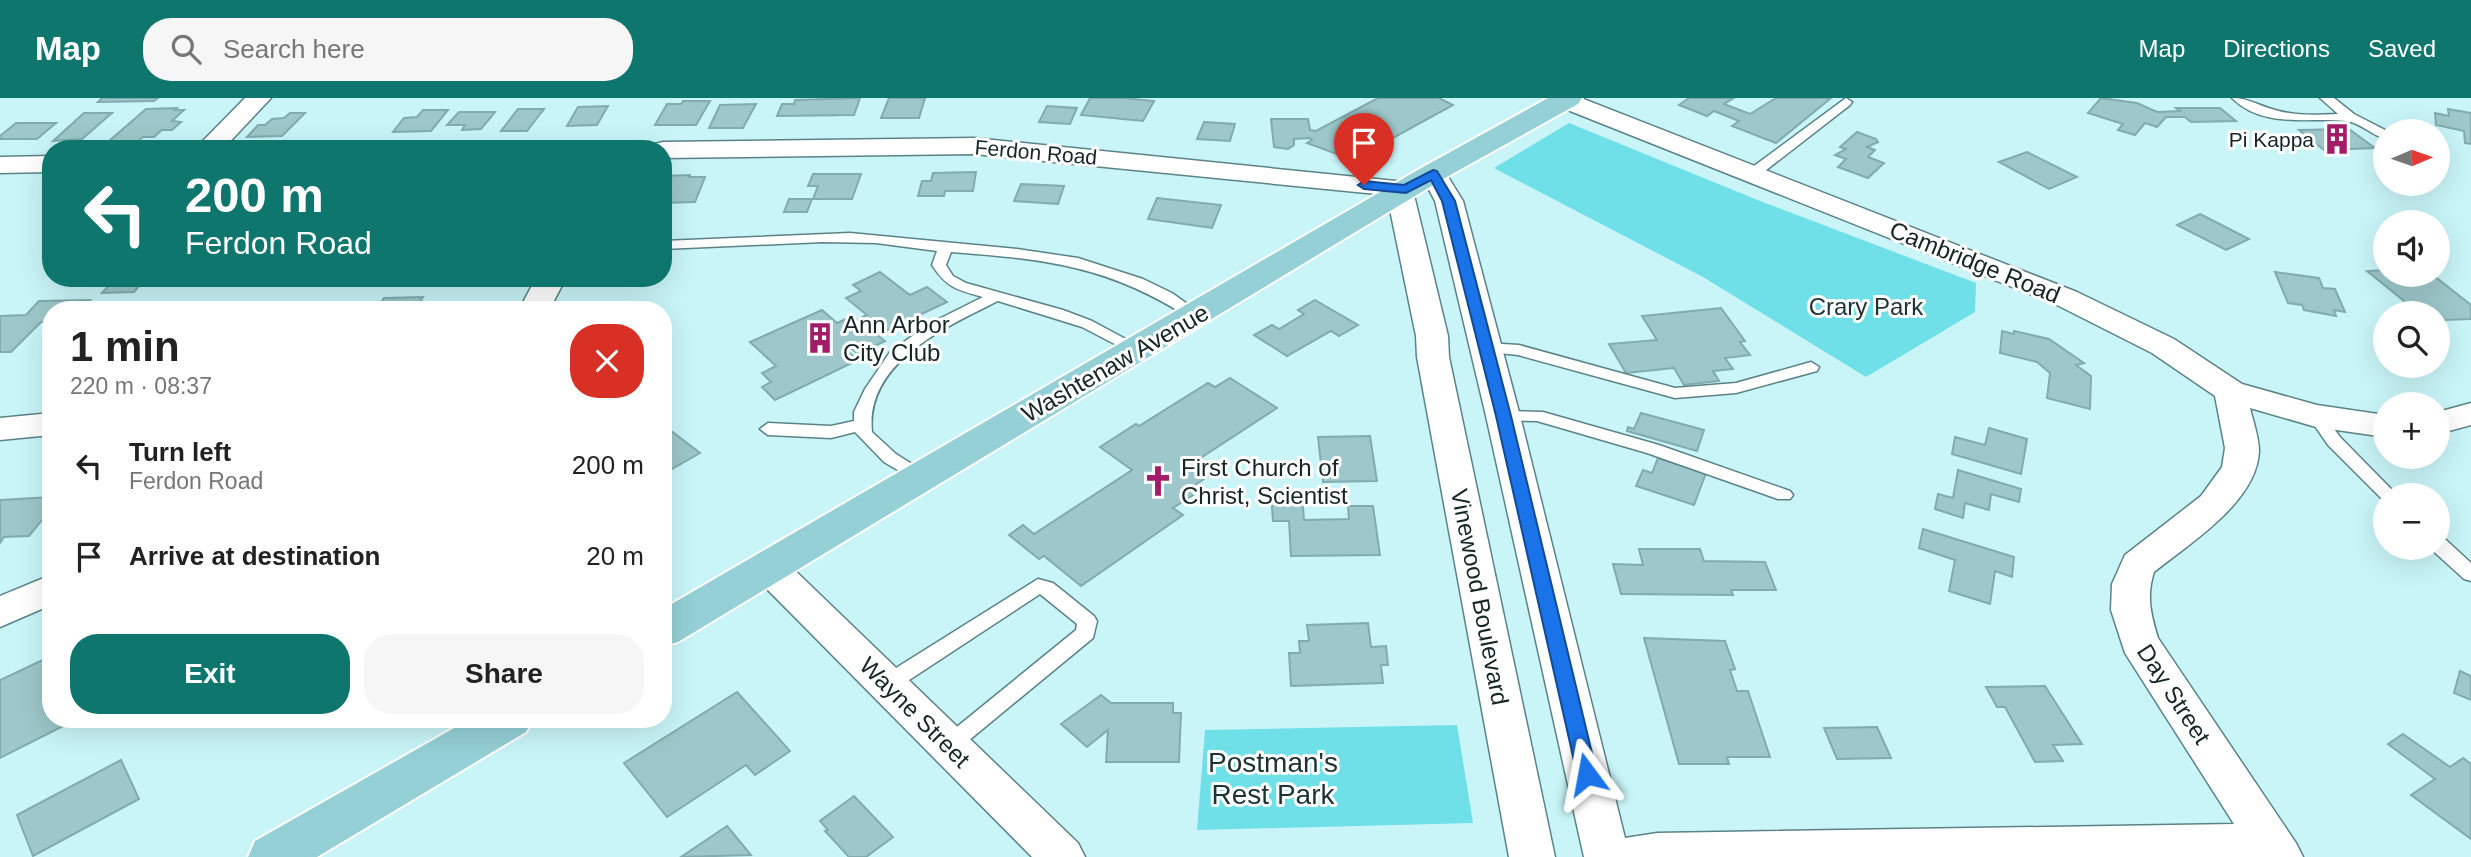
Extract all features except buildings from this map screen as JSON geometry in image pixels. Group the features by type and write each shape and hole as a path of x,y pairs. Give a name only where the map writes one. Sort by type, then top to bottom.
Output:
{"main road":[{"name":"Washtenaw Avenue","path":"672,625 1413,185 1564,99"},
{"path":"273,857 495,728"}],"street":[{"path":"217,140 259,98"},
{"name":"Cambridge Road","path":"1564,99 1751,176 2066,298 2163,346 2230,391 2316,416 2373,424"},
{"name":"Ferdon Road","path":"672,150 974,146 1413,185"},
{"path":"0,165 42,164"},
{"path":"1413,185 1449,201 1503,416 1607,857"},
{"name":"Vinewood Boulevard","path":"1413,185 1444,410 1532,857"},
{"path":"1432,336 1484,342"},
{"name":"Day Street","path":"2230,391 2242,448 2239,470 2214,505 2138,565 2131,584 2130,610 2139,642 2275,850"},
{"path":"2450,420 2471,414"},
{"path":"0,429 42,425"},
{"name":"Wayne Street","path":"768,567 1062,857"},
{"path":"0,612 42,593"},
{"path":"1629,857 1671,852 2275,850"}],"lane":[{"path":"2238,98 2271,115 2309,119 2350,117"},
{"path":"2326,98 2350,117 2373,129"},
{"path":"1751,176 1846,102"},
{"path":"672,245 840,238 1037,254 1106,268 1171,298 1196,316"},
{"path":"946,247 939,265 947,279 994,297 1058,313 1138,349"},
{"path":"920,477 890,458 864,434 862,412 895,355 934,327 994,297"},
{"path":"1484,342 1519,349 1675,393 1736,388 1811,367"},
{"path":"1503,416 1537,416 1653,449 1784,495"},
{"path":"2316,416 2334,441 2376,483"},
{"path":"768,429 831,432 863,425"},
{"path":"2450,555 2471,574"},
{"path":"887,684 1038,586 1046,588 1087,621 1086,633 948,746"}],"green space":[{"name":"Crary Park","path":"1569,123 1760,201 1976,283 1975,312 1866,377 1703,277 1494,168"},
{"name":"Postman's Rest Park","path":"1457,725 1473,823 1197,830 1205,730"}],"place":[{"name":"Pi Kappa","path":"2337,139"},
{"name":"Ann Arbor City Club","path":"820,338"},
{"name":"First Church of Christ, Scientist","path":"1158,481"}],"route":[{"path":"1364,185 1406,189 1433,173 1449,201 1503,416 1587,774"}]}
